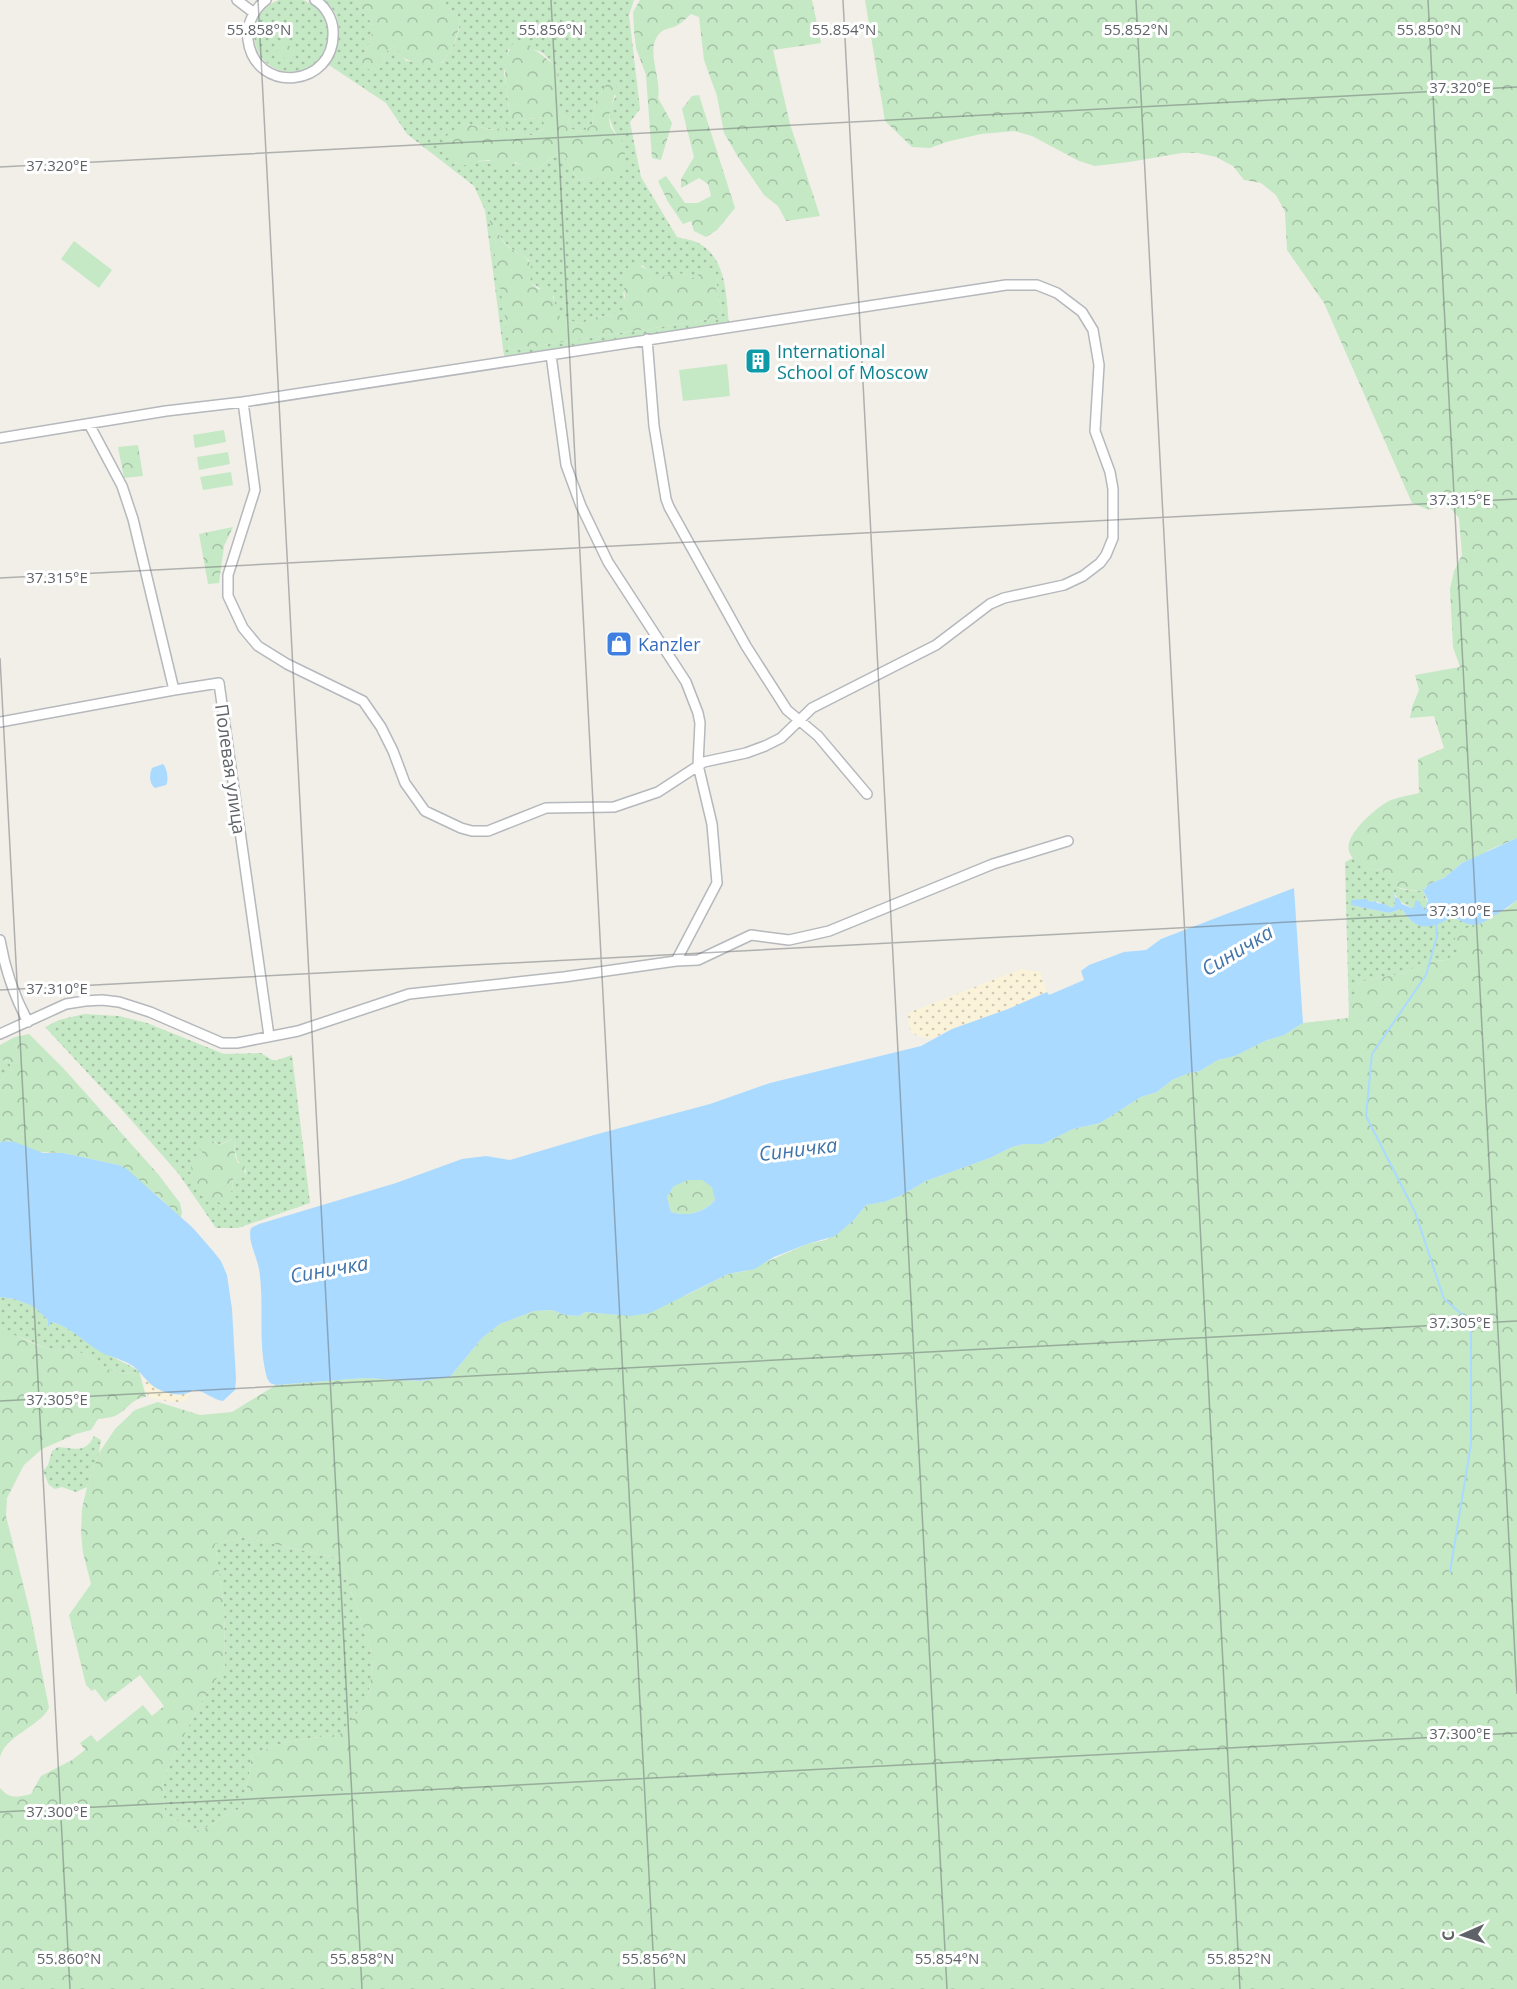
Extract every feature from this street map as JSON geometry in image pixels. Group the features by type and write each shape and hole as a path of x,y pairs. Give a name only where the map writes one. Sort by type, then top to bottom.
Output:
{"street":[{"path":"237,0 254,13"},
{"path":"264,0 254,13 249,25 248,39 251,52 258,64 269,73 282,78 297,78 310,74 322,66 330,54 334,41 333,27 328,14 315,0"},
{"path":"0,438 647,339 1020,284 1037,285 1067,299 1082,312 1093,330 1099,365 1095,431 1110,472 1113,489 1113,538 1106,555 1091,571 1074,581 1004,598 990,604 936,645 807,712 781,738 765,746 698,765 658,792 614,807 546,808 488,831 472,831 425,811 405,783 381,727 363,701 286,664 258,646 243,628 228,596 228,575 255,490 243,402"},
{"path":"647,339 654,426 666,499 746,646 787,710 818,736 867,794"},
{"path":"551,355 565,459 581,506 608,562 686,682 695,702 700,723 698,765 712,824 717,883 676,961"},
{"path":"0,722 174,690 133,519 122,486 89,424"},
{"name":"Полевая улица","path":"174,690 219,683 269,1036"},
{"path":"0,1034 66,1005 102,1000 119,1002 150,1012 222,1043 237,1043 297,1031 410,994 698,960 751,935 789,940 830,931 993,864 1068,841"},
{"path":"0,940 4,965 28,1022"}],"green space":[{"path":"291,-2 312,4 322,14 328,35 322,56 312,66 291,72 270,66 260,56 254,35 260,14 270,4"},
{"path":"324,0 356,0 372,25 370,42 361,63 380,68 387,51 395,46 406,61 442,63 455,42 460,24 460,18 446,6 446,0 634,0 629,15 640,109 630,122 641,177 677,237 700,244 716,259 724,280 729,324 504,356 485,210 474,186 407,134 386,103 329,65 336,49 339,31 338,22 331,7","holes":["508,49 536,50 559,68 556,96 558,113 568,118 571,129 582,132 592,125 595,103 606,84 616,96 612,103 610,116 616,133 624,145 601,177 579,180 561,153 535,171 517,163 507,162 459,164 451,156 462,123 494,130 504,127 525,135 534,134 545,128 543,117 521,120 510,116 504,72","490,218 504,242 529,260 530,282 554,297 555,309 561,318 582,324 591,318 624,313 626,303 623,293 642,265 651,273 662,278 678,274 693,278 702,272 718,278 716,290 722,311 718,318 510,350"]},
{"path":"356,0 446,0 446,6 460,18 453,46 439,64 432,66 405,59 395,46 387,51 380,68 372,72 361,63 370,42 372,26"},
{"path":"640,0 812,0 821,43 773,50 790,124 820,216 786,221 778,206 764,195 738,157 724,133 717,96 704,60 699,17 691,14 678,25 661,32 655,41 658,98 672,123 661,160 652,158 646,75 636,48 634,31 633,12"},
{"path":"865,0 1517,0 1517,838 1489,850 1476,859 1462,863 1444,878 1429,884 1423,891 1404,889 1392,884 1385,876 1383,869 1375,870 1367,867 1352,857 1349,851 1351,838 1368,816 1391,800 1419,793 1418,759 1444,748 1434,716 1410,718 1419,690 1415,675 1460,667 1453,647 1450,589 1454,571 1462,555 1459,518 1447,504 1429,510 1412,503 1324,303 1287,250 1285,212 1276,195 1261,183 1244,180 1233,166 1216,157 1198,153 1182,153 1095,166 1079,161 1032,136 1014,131 981,134 930,148 912,147 885,121"},
{"path":"516,40 527,40 532,49 559,68 556,96 558,113 568,118 571,129 582,132 592,125 595,103 606,84 617,83 609,119 611,128 623,142 625,148 620,177 610,182 601,177 579,180 561,153 535,171 515,162 507,170 496,170 490,160 479,161 469,166 459,164 442,149 444,138 462,123 493,130 504,127 525,135 534,134 545,128 542,117 521,120 510,116 505,66 510,48"},
{"path":"284,42 297,51 290,62 277,52"},
{"path":"699,95 735,208 717,230 706,237 694,231 691,221 683,224 668,202 658,181 666,176 685,203 698,203 711,196 708,184 699,178 681,188 681,179 694,157 682,109 692,96"},
{"path":"489,217 506,245 527,260 532,272 530,282 538,289 549,288 561,318 582,324 591,318 624,313 624,283 631,262 662,277 678,273 693,278 712,268 718,279 716,290 722,311 718,318 510,350"},
{"path":"74,241 112,270 99,288 61,259"},
{"path":"727,364 730,396 683,401 679,370"},
{"path":"224,430 226,442 195,448 193,435"},
{"path":"138,445 143,476 124,478 118,447"},
{"path":"228,452 230,464 199,470 197,457"},
{"path":"231,472 233,485 203,490 200,477"},
{"path":"233,527 224,546 219,583 208,584 199,534"},
{"path":"1353,858 1371,869 1383,869 1398,888 1423,891 1428,903 1425,911 1420,907 1420,902 1414,909 1400,900 1394,892 1395,906 1392,908 1376,901 1351,905 1389,913 1401,909 1413,923 1443,922 1451,917 1472,925 1463,932 1460,949 1447,960 1426,962 1404,973 1359,982 1349,1018 1345,862"},
{"path":"1517,900 1517,1989 0,1989 0,1788 11,1796 31,1794 41,1776 72,1760 85,1750 80,1743 91,1735 97,1742 143,1705 152,1716 164,1706 140,1675 105,1702 95,1689 92,1691 86,1685 69,1615 91,1584 83,1553 81,1533 82,1509 87,1487 99,1453 115,1429 135,1410 158,1402 200,1415 232,1412 276,1385 363,1378 420,1381 450,1377 482,1338 500,1324 534,1311 552,1310 565,1315 579,1316 585,1312 620,1315 687,1295 728,1274 746,1271 807,1244 826,1240 854,1220 866,1205 884,1202 902,1195 926,1181 990,1158 1012,1147 1024,1144 1043,1144 1073,1129 1100,1123 1141,1097 1157,1092 1172,1080 1200,1071 1218,1060 1235,1056 1265,1041 1284,1035 1303,1023 1348,1018 1359,982 1404,973 1426,962 1447,960 1460,949 1454,943 1456,934 1508,908","holes":["243,1537 340,1559 374,1659 367,1701 340,1734 286,1742 252,1755 244,1806 200,1831 165,1815 163,1779 199,1705 225,1666 224,1607 215,1544"]},
{"path":"84,1014 119,1016 147,1023 224,1054 261,1053 272,1060 292,1055 310,1203 238,1228 216,1228 178,1173 45,1027 59,1020","holes":["234,1139 236,1156 246,1170 245,1176 233,1178 232,1191 206,1157 214,1141 219,1145"]},
{"path":"29,1034 64,1069 158,1174 180,1203 181,1218 119,1165 63,1153 38,1152 10,1141 0,1143 0,1081 12,1070 9,1061 0,1059 0,1045 15,1037"},
{"path":"0,1059 9,1061 12,1070 0,1081"},
{"path":"234,1138 235,1156 238,1163 244,1164 245,1176 233,1178 232,1190 226,1203 221,1204 195,1185 191,1167 197,1157 205,1157 199,1147 203,1141 208,1139 220,1145"},
{"path":"688,1179 702,1180 713,1187 715,1200 695,1213 671,1212 667,1197 674,1186"},
{"path":"0,1297 34,1306 48,1320 49,1325 51,1322 66,1327 98,1349 139,1371 121,1373 113,1371 76,1351 51,1350 19,1337 0,1334"},
{"path":"9,1333 48,1349 76,1351 113,1371 129,1373 139,1371 146,1397 134,1402 117,1415 98,1419 91,1430 42,1449 24,1465 7,1498 6,1516 30,1612 49,1708 38,1721 9,1742 0,1757 0,1334"},
{"path":"94,1436 101,1440 87,1487 76,1492 62,1487 55,1489 49,1485 43,1471 48,1465 52,1451 58,1447 83,1448 91,1442"},
{"path":"243,1537 340,1559 374,1659 367,1701 340,1734 286,1742 252,1755 244,1806 200,1831 165,1815 163,1779 199,1705 225,1666 224,1607 215,1544"}],"sand":[{"path":"1021,969 1040,972 1047,992 932,1039 912,1033 908,1013"},
{"path":"145,1376 165,1391 177,1394 190,1393 188,1398 179,1402 151,1398 146,1391"}],"water":[{"path":"163,764 167,783 155,788 150,776 152,768"},
{"path":"1517,838 1517,900 1479,924 1469,924 1451,917 1438,924 1423,926 1412,922 1401,909 1389,913 1351,905 1351,900 1367,899 1369,902 1376,901 1392,908 1395,905 1394,891 1395,897 1402,904 1414,909 1417,900 1425,910 1428,900 1422,889 1444,878 1462,863"},
{"name":"Синичка","path":"1294,888 1303,1023 1284,1035 1265,1041 1235,1056 1218,1060 1200,1071 1172,1080 1157,1092 1141,1097 1100,1123 1073,1129 1043,1144 1024,1144 1012,1147 990,1158 926,1181 902,1195 884,1202 866,1205 854,1220 835,1236 774,1257 755,1269 728,1274 650,1313 630,1316 585,1312 579,1316 565,1315 552,1310 534,1311 500,1324 482,1338 450,1377 420,1381 363,1378 276,1385 270,1383 267,1378 262,1351 261,1283 250,1237 251,1228 259,1224 396,1183 462,1159 486,1156 510,1160 710,1104 770,1083 921,1046 952,1029 1047,992 1049,995 1084,980 1081,971 1089,965 1124,952 1146,950 1161,939","holes":["688,1180 702,1180 712,1187 715,1200 706,1208 695,1213 671,1212 667,1197 674,1186"]},
{"path":"15,1142 43,1153 63,1153 119,1165 128,1170 193,1228 213,1251 221,1261 227,1275 232,1309 235,1390 223,1401 197,1390 179,1395 157,1389 133,1366 100,1352 69,1329 51,1322 48,1327 48,1320 33,1306 0,1297 0,1143"}],"waterway":[{"path":"1436,922 1437,936 1426,975 1372,1054 1366,1116 1415,1212 1444,1299 1471,1322 1471,1444 1450,1572"}],"place":[{"name":"International School of Moscow","path":"758,361"},
{"name":"Kanzler","path":"619,644"}]}
